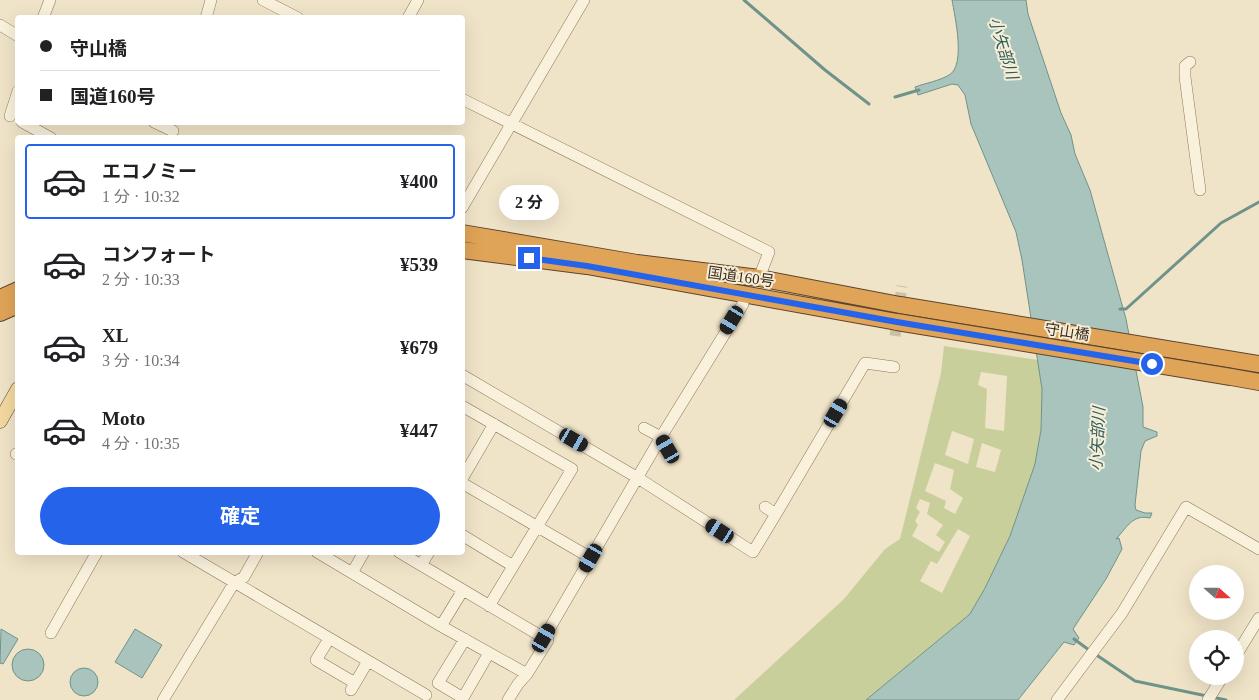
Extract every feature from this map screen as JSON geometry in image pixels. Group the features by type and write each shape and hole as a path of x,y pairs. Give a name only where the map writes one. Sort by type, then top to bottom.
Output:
{"highway":[{"name":"国道160号","path":"465,234 637,263 759,278 900,305"},
{"name":"国道160号","path":"465,250 587,266 897,322"},
{"path":"0,298 15,291"},
{"name":"守山橋","path":"900,305 1234,358 1259,364"},
{"path":"0,314 15,306"},
{"name":"守山橋","path":"897,322 1259,382"}],"main road":[{"path":"0,421 15,394"}],"street":[{"path":"44,15 50,0"},
{"path":"207,15 211,0"},
{"path":"263,0 292,15"},
{"path":"410,15 418,0"},
{"path":"465,203 584,0"},
{"path":"0,25 15,34"},
{"path":"1190,62 1185,66 1184,77 1200,190"},
{"path":"9,116 15,99"},
{"path":"465,101 769,252 759,278"},
{"path":"27,125 46,135"},
{"path":"161,125 173,130"},
{"path":"544,638 661,437 743,304 742,293"},
{"path":"465,377 638,478 753,552 865,363 894,366"},
{"path":"465,408 572,470 489,606"},
{"path":"465,473 494,424"},
{"path":"644,428 661,437 668,449"},
{"path":"465,484 591,558"},
{"path":"765,507 776,514"},
{"path":"1057,700 1122,613 1186,507 1259,549"},
{"path":"465,537 513,566"},
{"path":"51,633 95,555"},
{"path":"188,555 426,695"},
{"path":"163,700 234,582 244,577 256,555"},
{"path":"322,555 441,626 527,674"},
{"path":"352,573 362,555"},
{"path":"404,555 548,640 508,700"},
{"path":"421,565 427,555"},
{"path":"441,626 463,590"},
{"path":"1244,642 1259,618"},
{"path":"329,639 316,660 353,687 368,661"},
{"path":"465,639 438,683 463,698 489,653"},
{"path":"1208,700 1217,685"}],"green space":[{"path":"944,346 1038,360 1042,389 1041,430 1035,464 1010,536 970,614 866,700 734,700 844,599 885,549 900,539 941,373","holes":["981,372 1007,376 1004,431 985,428 987,389 978,385","952,431 974,439 968,464 945,455","982,443 1001,450 995,472 976,467","935,463 954,470 950,489 963,498 955,514 944,508 946,501 925,491","920,499 930,503 927,514 943,525 936,535 945,542 939,552 912,536 918,525 915,521 920,512 916,508","958,529 970,536 942,593 920,581 931,561 937,564"]}],"water":[{"name":"小矢部川","path":"952,0 1026,0 1028,14 1061,113 1071,135 1075,154 1090,190 1126,319 1143,407 1143,427 1157,432 1157,436 1145,441 1141,451 1135,505 1136,510 1152,513 1150,518 1139,518 1131,522 1116,539 1119,538 1122,549 1106,579 1073,629 1079,638 1074,645 1064,642 1018,700 866,700 970,614 1010,536 1035,464 1041,430 1042,389 1016,232 971,124 965,95 958,85 952,84 918,95 915,87 945,77 954,70 957,62 958,40"},
{"path":"1,629 18,639 3,664 0,663"},
{"path":"135,629 162,645 142,678 115,662"},
{"path":"28,649 40,653 44,665 40,677 28,681 16,677 12,665 16,653"},
{"path":"84,668 94,672 98,682 94,692 84,696 74,692 70,682 74,672"}],"waterway":[{"path":"744,0 825,70 869,104"},
{"path":"895,97 919,90"},
{"path":"1120,309 1126,309 1221,223 1259,202"},
{"path":"1074,639 1089,650"},
{"path":"1095,654 1135,681 1226,700"}],"tunnel":[{"path":"895,336 902,286"}],"route":[{"path":"529,258 587,266 897,322 1152,364"}]}
